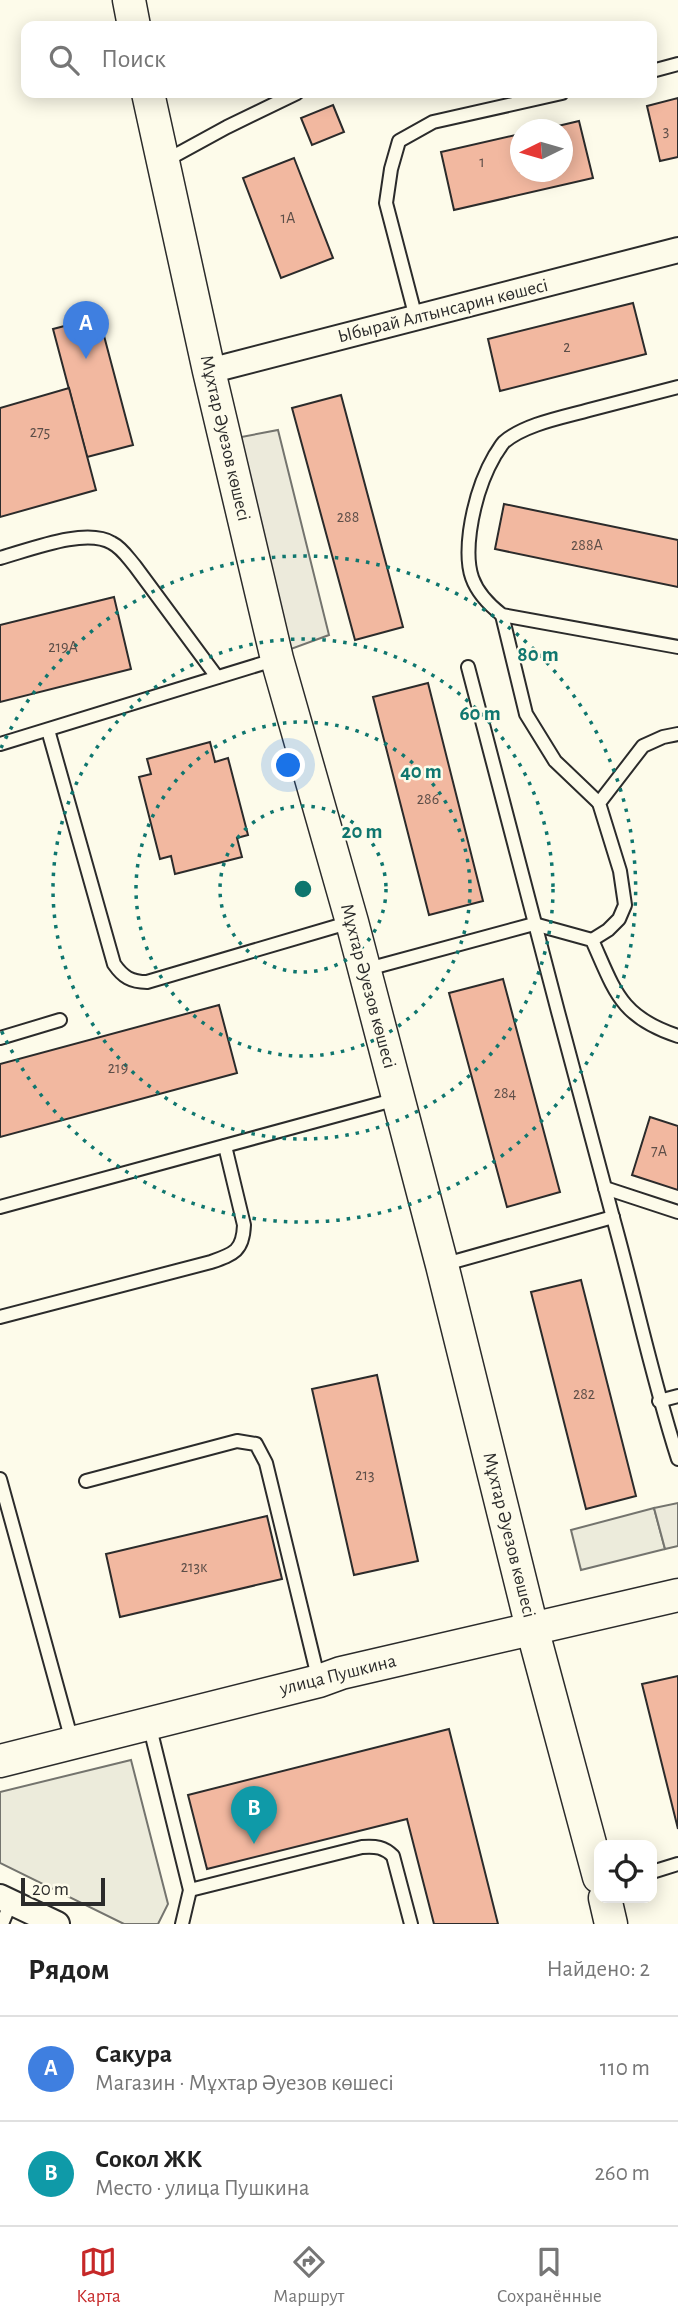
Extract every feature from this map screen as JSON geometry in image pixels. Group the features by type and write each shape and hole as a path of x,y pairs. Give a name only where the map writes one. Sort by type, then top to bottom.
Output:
{"street":[{"path":"129,0 133,21"},
{"name":"Мұхтар Әуезов көшесі","path":"149,98 209,371 277,659 352,922 442,1265 531,1628 594,1859"},
{"name":"Ыбырай Алтынсарин көшесі","path":"209,371 678,250"},
{"name":"улица Пушкина","path":"0,1761 319,1681 341,1673 678,1595"},
{"path":"606,1903 611,1924"},
{"path":"4,1908 57,1924"}],"lane":[{"path":"657,70 678,64"},
{"path":"163,162 287,98"},
{"path":"416,318 386,203 399,141 433,122 540,98"},
{"path":"678,387 552,420 503,442 482,476 473,509 467,552 468,569 474,585 502,615 678,647"},
{"path":"0,558 83,537 111,542 135,566 217,677"},
{"path":"364,970 534,924 592,940 619,919 625,905 620,871 599,803 555,761 526,714 502,615"},
{"path":"0,744 277,659"},
{"path":"468,667 659,1401 678,1459"},
{"path":"48,730 114,964 126,978 147,982 352,922"},
{"path":"599,803 643,746 678,734"},
{"path":"592,940 622,1003 648,1024 678,1036"},
{"path":"0,1038 60,1020"},
{"path":"0,1207 398,1099"},
{"path":"0,1317 211,1262 239,1249 244,1225 225,1146"},
{"path":"605,1188 678,1212"},
{"path":"442,1265 613,1217"},
{"path":"659,1401 678,1396"},
{"path":"86,1481 237,1441 256,1444 266,1462 319,1681"},
{"path":"0,1479 3,1498 72,1742"},
{"path":"148,1723 190,1890 181,1924"},
{"path":"190,1890 374,1846 385,1849 393,1856 411,1924"},
{"path":"657,1870 678,1864"}],"shaded area":[{"path":"278,430 329,635 291,649 236,438"},
{"path":"678,1503 678,1546 665,1549 654,1508"},
{"path":"654,1508 665,1549 581,1570 571,1530"},
{"path":"131,1760 168,1904 158,1924 124,1924 0,1863 0,1792"}],"building":[{"path":"678,98 678,157 660,161 647,106"},
{"path":"333,105 344,132 312,145 301,118"},
{"path":"579,121 593,178 454,210 441,152 510,136 510,182 573,182 573,122"},
{"path":"294,158 333,258 281,278 243,178"},
{"path":"633,303 646,354 500,391 488,339"},
{"path":"99,317 133,445 87,457 53,329"},
{"path":"69,388 96,490 0,517 0,408"},
{"path":"341,395 403,627 355,640 292,408"},
{"path":"504,504 678,540 678,587 495,549"},
{"path":"114,597 131,669 0,702 0,625"},
{"path":"428,683 483,901 429,915 373,697"},
{"path":"210,742 215,762 228,758 248,835 237,838 242,857 175,874 171,856 160,859 139,777 151,774 147,759"},
{"path":"503,979 560,1192 507,1207 449,993"},
{"path":"219,1005 237,1073 0,1137 0,1064"},
{"path":"650,1117 678,1126 678,1190 632,1175"},
{"path":"581,1280 636,1496 586,1509 531,1292"},
{"path":"377,1375 418,1561 354,1575 312,1389"},
{"path":"267,1516 282,1579 120,1617 106,1554"},
{"path":"678,1676 678,1829 642,1684"},
{"path":"449,1729 498,1924 434,1924 407,1819 207,1869 188,1795"}],"place":[{"name":"Сакура","path":"86,359"},
{"name":"Сокол ЖК","path":"254,1844"}]}
